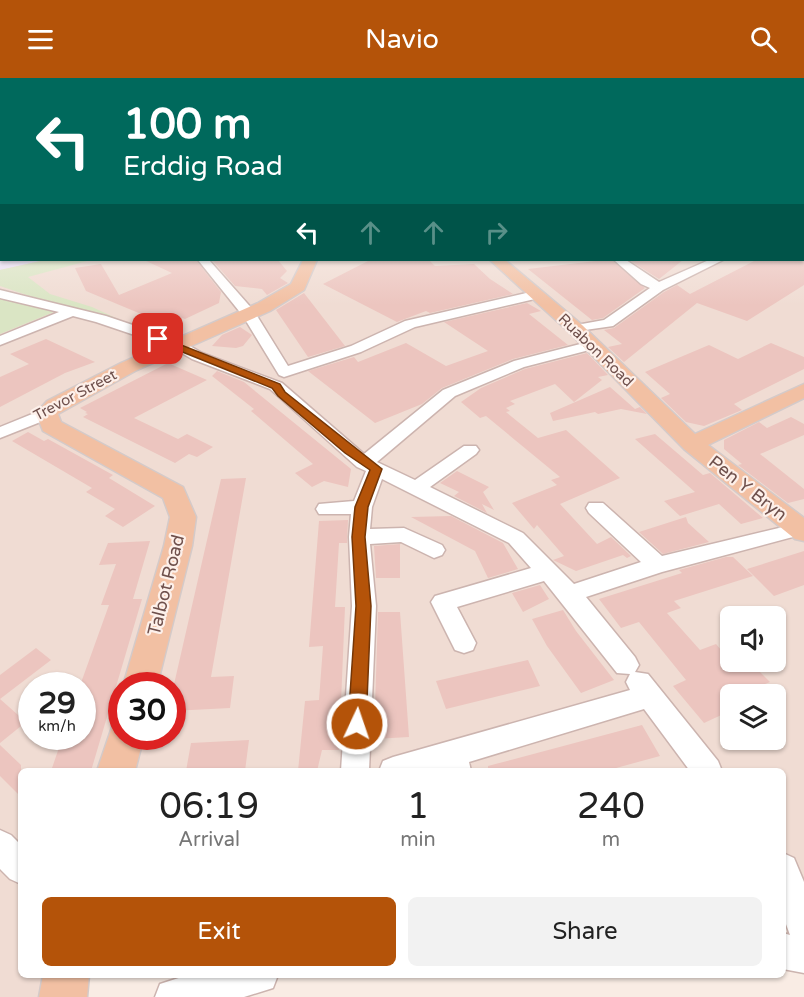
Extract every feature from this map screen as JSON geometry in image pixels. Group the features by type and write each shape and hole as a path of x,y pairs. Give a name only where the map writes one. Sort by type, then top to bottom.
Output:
{"main road":[{"name":"Trevor Street","path":"47,413 55,406 117,373 249,314 298,287 309,261"},
{"name":"Ruabon Road","path":"498,261 576,329 692,444"},
{"path":"692,444 804,390"},
{"name":"Talbot Road","path":"47,413 51,426 174,493 183,517 178,546 144,672"},
{"name":"Pen Y Bryn","path":"692,444 802,530"},
{"path":"117,768 122,750"},
{"path":"63,997 66,978"}],"street":[{"path":"205,261 249,314 280,379 282,394 370,466 414,489 480,518 516,538 570,594 706,768"},
{"path":"620,261 645,281 659,287"},
{"path":"576,329 608,323 659,287 708,261"},
{"path":"0,294 69,313 101,319 178,345 198,356 280,379 356,350 410,324 535,295"},
{"path":"0,341 69,313"},
{"path":"355,768 364,606 358,537 370,466 449,393 519,364 592,345"},
{"name":"Trevor Street","path":"0,433 47,413"},
{"path":"414,489 470,450"},
{"path":"326,508 362,507"},
{"path":"596,508 658,565"},
{"path":"570,594 658,565 802,530"},
{"path":"358,537 404,535 434,550"},
{"path":"464,643 443,602 515,584 548,570"},
{"path":"413,768 454,762 639,681"},
{"path":"0,846 18,865"},
{"path":"786,877 804,927"},
{"path":"786,952 804,955"},
{"path":"173,997 248,978"}],"shaded area":[{"path":"0,261 796,261 804,263 804,925 786,925 786,768 18,768 18,978 66,978 63,997 0,997"},
{"path":"0,261 40,261 0,270"}],"green space":[{"path":"40,261 87,261 28,277 50,294 92,307 116,318 74,311 0,286 0,270"},
{"path":"0,296 54,312 0,334"}],"building":[{"path":"146,261 197,261 221,292 219,303 185,319 179,317 165,324 86,291 75,268 101,264 119,295 172,273"},
{"path":"213,261 279,261 287,271 280,278 288,283 267,295 262,289 235,286"},
{"path":"368,261 430,261 435,266 474,264 490,279 513,294 430,313 426,311 397,322 323,284"},
{"path":"613,261 645,288 603,318 592,320 528,269"},
{"path":"631,261 682,261 659,279"},
{"path":"754,261 804,261 804,285 747,321 697,303 624,362 608,347 622,344 604,330 614,328 677,285 690,294"},
{"path":"304,293 345,346 308,357 276,310"},
{"path":"527,303 541,311 529,314 568,345 513,359 442,388 422,404 375,423 308,371 354,357 358,362 406,343 446,366 488,351 444,322"},
{"path":"240,327 252,335 243,346 236,348 212,346 222,335"},
{"path":"46,339 95,362 65,373 0,407 0,377 29,364 10,354"},
{"path":"771,343 804,357 804,369 734,404 742,410 704,426 686,422 661,398 670,394 645,372 709,345 738,359"},
{"path":"587,353 608,375 598,377 602,380 574,402 555,384 510,401 515,404 506,408 510,411 506,412 538,438 566,430 620,478 560,504 597,544 611,537 631,556 627,558 623,555 576,571 553,560 564,556 537,525 534,529 512,503 557,485 551,480 560,477 486,416 480,418 461,402 481,388 525,369"},
{"path":"168,363 207,380 134,418 178,439 187,434 213,447 197,457 189,454 175,463 83,417 88,414 80,408"},
{"path":"217,371 244,382 351,469 348,487 324,481 312,487 295,473 313,464 251,411 254,409 212,376"},
{"path":"610,387 635,409 640,407 647,414 621,409 553,421 550,413"},
{"path":"791,417 804,424 804,435 760,454 804,489 804,499 788,503 738,465 742,464 724,449 724,440 759,422 767,428"},
{"path":"28,432 44,441 48,439 113,475 109,478 155,506 123,527 105,516 115,509 86,492 92,488 12,441"},
{"path":"655,434 703,475 710,473 763,518 741,524 719,504 680,516 664,501 695,492 635,439"},
{"path":"457,471 489,487 483,492 494,510 482,504 487,513 454,496 459,492 440,483"},
{"path":"246,478 211,677 234,676 230,708 186,710 186,672 177,672 221,479"},
{"path":"451,516 503,543 518,569 488,578 475,551 411,517"},
{"path":"686,517 688,523 709,542 663,554 639,532"},
{"path":"348,520 347,543 339,543 335,607 345,607 339,750 322,750 318,768 298,768 305,701 319,700 323,646 309,647 319,521"},
{"path":"150,541 133,599 142,599 120,672 108,672 108,714 92,768 52,768 58,750 96,750 96,672 85,672 109,605 101,605 116,564 99,565 108,543"},
{"path":"400,544 400,578 376,578 374,546"},
{"path":"804,551 804,585 774,596 747,569"},
{"path":"733,557 753,576 674,601 681,608 667,613 700,650 716,644 720,649 720,672 760,672 770,682 765,684 720,684 720,716 704,723 673,686 686,680 639,622 621,628 599,599 682,573 679,570"},
{"path":"540,585 549,599 523,612 512,593"},
{"path":"563,610 576,631 614,680 581,693 547,646 532,619"},
{"path":"378,612 400,612 409,737 374,739"},
{"path":"36,648 51,660 35,672 18,672 18,685 0,699 0,675"},
{"path":"528,660 540,686 446,709 436,681"},
{"path":"0,699 18,715 18,728 0,743"},
{"path":"642,725 660,756 616,768 488,768 488,766"},
{"path":"249,740 245,768 187,768 191,743"},
{"path":"0,745 21,765 21,768 18,768 18,794 0,776"}],"route":[{"path":"158,339 178,345 198,356 276,386 282,394 349,451 376,469 362,507 358,537 364,606 357,724"}]}
